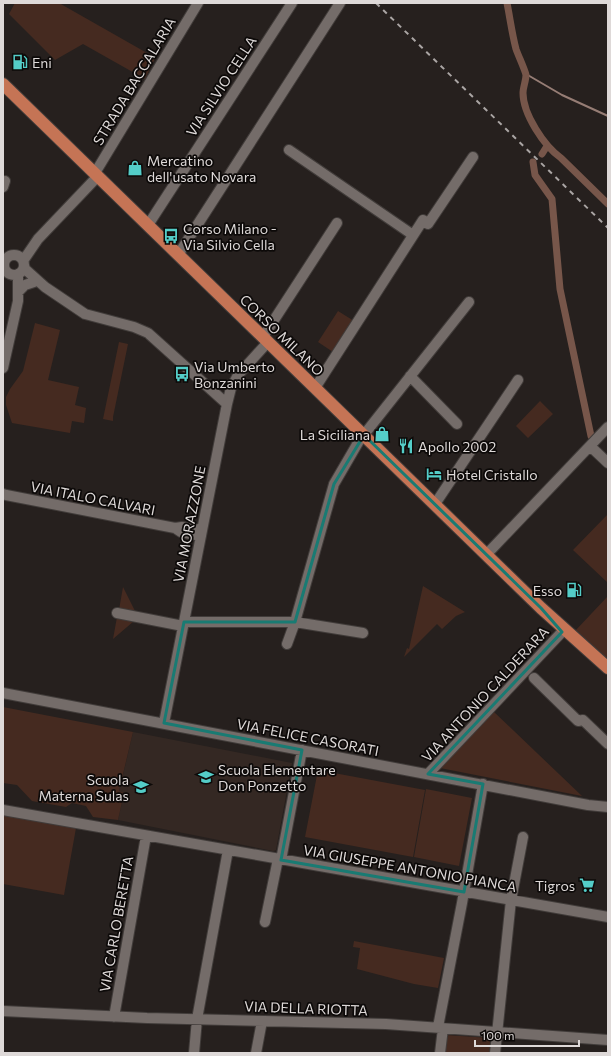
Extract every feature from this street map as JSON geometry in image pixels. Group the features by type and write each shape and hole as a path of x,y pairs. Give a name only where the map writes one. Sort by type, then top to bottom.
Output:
{"main road":[{"name":"CORSO MILANO","path":"3,84 541,608 608,668"},
{"name":"CORSO MILANO","path":"541,608 555,626 608,677"},
{"path":"562,632 564,631 608,672"}],"street":[{"name":"STRADA BACCALARIA","path":"19,267 38,239 96,174 198,3"},
{"name":"VIA SILVIO CELLA","path":"148,225 292,3"},
{"path":"178,255 340,3"},
{"path":"289,150 413,235"},
{"path":"315,388 423,220 428,224 473,157"},
{"name":"VIA MORAZZONE","path":"164,723 231,388 238,375 265,339 337,223"},
{"path":"19,267 34,282 45,287"},
{"path":"19,267 25,269 45,287 84,314 134,327 148,334 227,404"},
{"path":"3,368 16,315 19,267"},
{"path":"16,315 13,301 19,267"},
{"path":"18,292 25,285 34,282"},
{"path":"287,644 295,622 334,484 359,441 469,302"},
{"path":"410,376 457,424"},
{"path":"435,504 518,380"},
{"path":"486,554 608,428"},
{"path":"590,446 608,463"},
{"name":"VIA ITALO CALVARI","path":"4,495 175,528 181,532 201,533"},
{"path":"117,613 183,624 295,622 362,633"},
{"name":"VIA ANTONIO CALDERARA","path":"428,774 562,632"},
{"path":"534,678 578,721 583,720 608,744"},
{"name":"VIA FELICE CASORATI","path":"3,693 588,805 608,807"},
{"path":"265,922 302,750"},
{"path":"440,1053 441,1027 483,784"},
{"name":"VIA GIUSEPPE ANTONIO PIANCA","path":"3,810 608,917"},
{"name":"VIA CARLO BERETTA","path":"114,1017 146,836"},
{"path":"495,1053 511,900 523,837"},
{"path":"194,1053 197,1019 228,850"},
{"name":"VIA DELLA RIOTTA","path":"3,1011 114,1017 386,1024 608,1040"},
{"path":"256,1053 262,1021"}],"highlighted area":[{"path":"364,435 541,608 562,632 428,774 483,784 464,892 281,860 302,750 164,723 184,622 295,622 334,484"}],"shaded area":[{"path":"15,3 59,3 147,53 153,54 159,50 145,79 83,44 55,60 9,14"},
{"path":"338,311 354,321 333,352 318,342"},
{"path":"35,323 60,330 48,380 79,387 75,405 86,408 84,423 72,421 70,433 12,423 6,405 6,397 10,389 23,371"},
{"path":"119,342 128,344 113,421 103,419"},
{"path":"540,401 553,414 528,438 516,426"},
{"path":"608,514 608,583 573,550"},
{"path":"423,586 465,612 456,616 442,629 437,624 404,657 407,648 409,649"},
{"path":"123,587 136,613 119,610"},
{"path":"608,596 608,656 604,659 575,631"},
{"path":"117,617 134,621 113,639"},
{"path":"3,707 133,732 119,791 124,793 118,820 93,817 86,806 72,803 66,807 32,801 17,785 3,783"},
{"path":"493,711 582,796 440,768"},
{"name":"Scuola Elementare Don Ponzetto","path":"133,732 292,763 276,850 273,851 118,820 124,793 119,792"},
{"path":"318,770 425,790 413,857 305,837"},
{"path":"426,789 472,798 459,866 414,857"},
{"path":"3,814 76,828 64,895 3,884"},
{"path":"354,941 444,958 438,988 414,984 357,969 360,948 353,947"},
{"path":"445,1035 491,1038 489,1053 444,1053"}],"waterway":[{"path":"507,3 516,49 526,75 523,93 524,101 531,120 542,138 554,153 608,204"},
{"path":"526,74 562,95 608,116"},
{"path":"542,154 547,146"},
{"path":"533,162 535,175 552,199 560,289 591,436"}],"railway":[{"path":"376,3 608,228"}],"place":[{"name":"Eni","path":"20,62"},
{"name":"Mercatino dell'usato Novara","path":"135,168"},
{"name":"Corso Milano - Via Silvio Cella","path":"171,236"},
{"name":"Via Umberto Bonzanini","path":"182,374"},
{"name":"La Siciliana","path":"382,434"},
{"name":"Apollo 2002","path":"406,446"},
{"name":"Hotel Cristallo","path":"434,474"},
{"name":"Esso","path":"574,590"},
{"name":"Scuola Elementare Don Ponzetto","path":"206,777"},
{"name":"Scuola Materna Sulas","path":"141,787"},
{"name":"Tigros","path":"587,885"}]}
